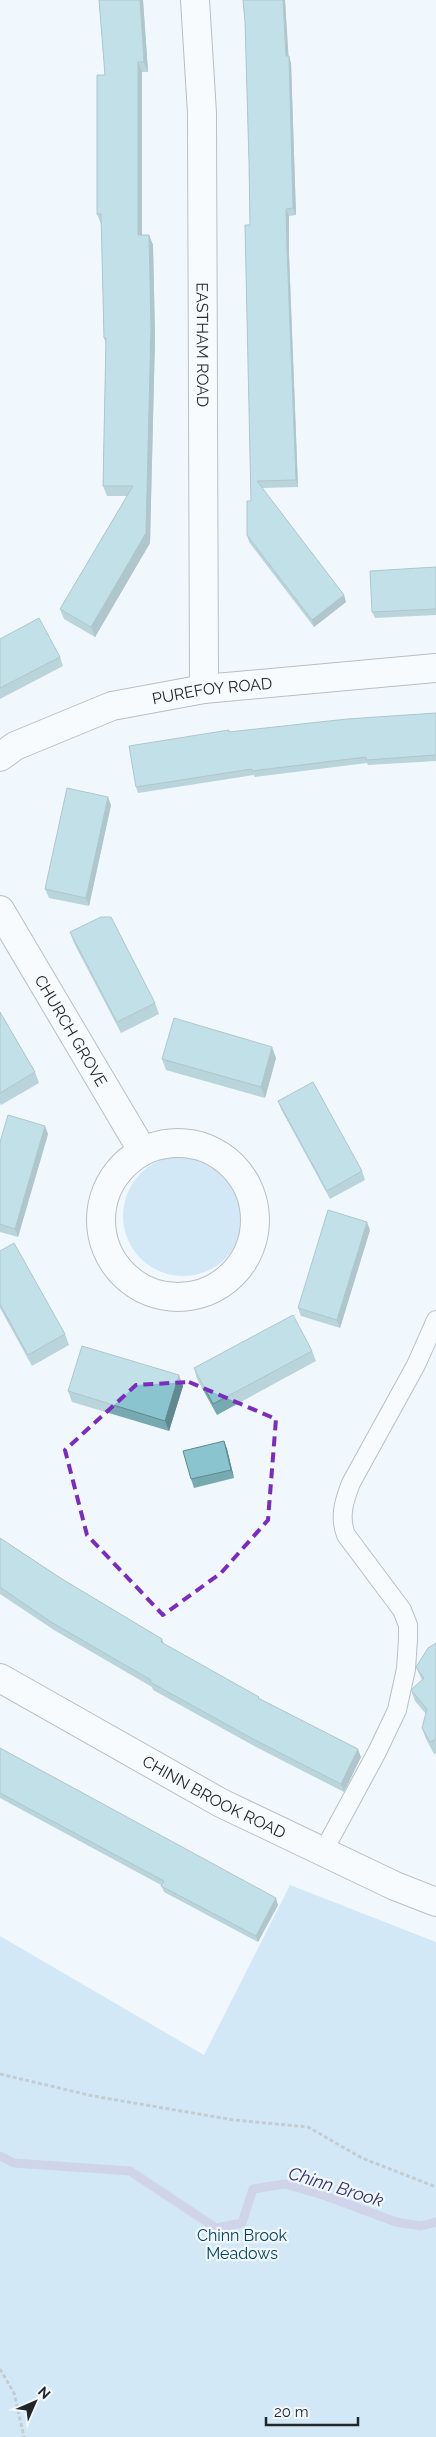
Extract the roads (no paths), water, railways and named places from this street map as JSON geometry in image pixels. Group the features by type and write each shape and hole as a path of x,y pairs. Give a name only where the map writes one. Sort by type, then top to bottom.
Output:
{"street":[{"name":"EASTHAM ROAD","path":"195,0 202,113 204,689"},
{"name":"PUREFOY ROAD","path":"0,757 15,746 112,706 204,689 436,668"},
{"name":"CHURCH GROVE","path":"0,910 142,1150"},
{"path":"166,1143 191,1143 215,1152 234,1167 249,1188 255,1212 253,1237 244,1260 228,1279 206,1292 181,1297 155,1294 131,1282 113,1263 103,1239 100,1213 102,1204 107,1188 122,1166 142,1150 166,1143"},
{"name":"CHINN BROOK ROAD","path":"0,1678 221,1803 396,1886 436,1902"}],"lane":[{"path":"323,1852 377,1752 397,1710 405,1676 408,1639 408,1625 402,1610 346,1535 342,1526 345,1500 351,1483 420,1356 436,1320"}],"waterway":[{"name":"Chinn Brook","path":"0,2156 14,2163 130,2171 216,2228 242,2223 253,2189 285,2184 326,2196 396,2222 421,2226 436,2222"}],"park label":[{"name":"Chinn Brook Meadows","path":"242,2244"}]}
